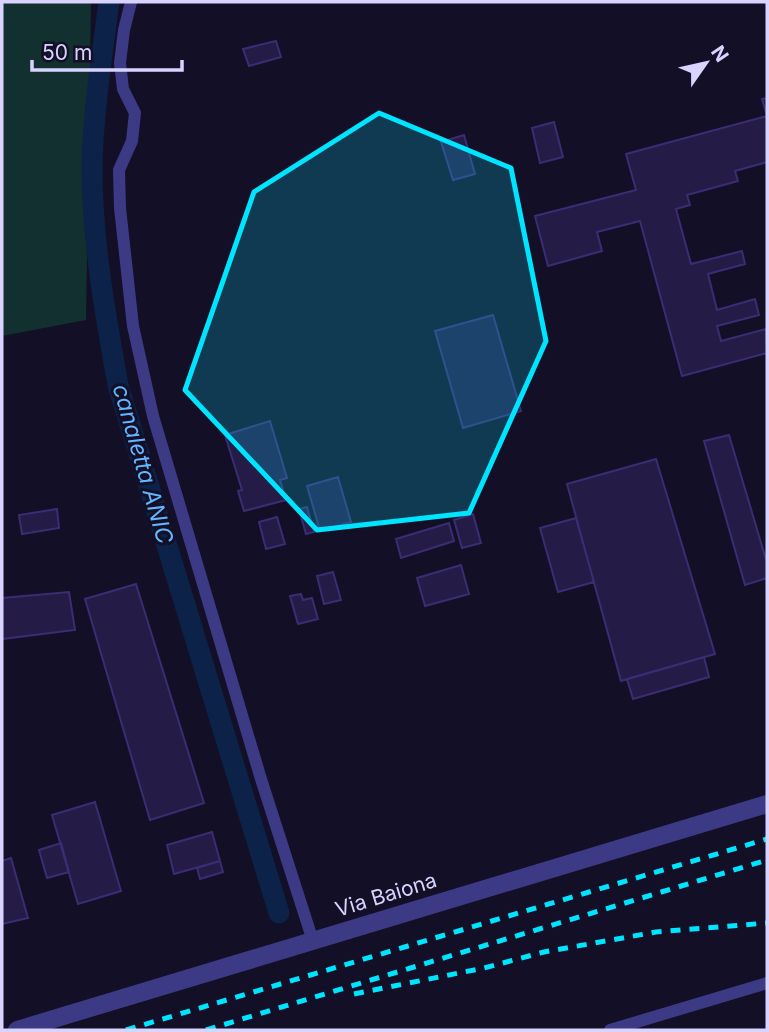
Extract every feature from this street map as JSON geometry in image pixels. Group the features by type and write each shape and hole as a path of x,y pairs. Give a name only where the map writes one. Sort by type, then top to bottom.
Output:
{"street":[{"name":"Via Baiona","path":"17,1030 767,804"}],"lane":[{"path":"131,2 120,63 123,89 135,113 132,141 119,170 120,208 133,326 153,416 261,779 313,941"},
{"path":"610,1030 767,983"}],"highlighted area":[{"path":"379,113 511,168 546,341 469,513 317,530 185,390 254,192"}],"green space":[{"path":"2,2 91,2 86,320 2,336"}],"building":[{"path":"276,41 281,57 249,66 243,49"},
{"path":"767,98 767,116 762,99"},
{"path":"767,116 767,162 735,171 738,181 687,195 690,205 676,209 691,264 742,251 745,264 708,274 717,310 755,299 759,315 717,326 721,341 766,329 767,353 682,376 640,221 597,232 602,251 548,266 535,216 636,190 626,154"},
{"path":"554,122 563,157 540,163 532,128"},
{"path":"464,135 475,174 453,180 441,142"},
{"path":"493,315 521,411 463,428 435,331"},
{"path":"270,421 287,478 280,480 286,500 244,511 238,491 242,490 225,435"},
{"path":"729,435 767,563 767,578 745,585 704,441"},
{"path":"656,459 715,654 621,681 567,484"},
{"path":"338,477 351,522 320,531 307,486"},
{"path":"307,507 314,532 306,534 299,509"},
{"path":"57,509 59,528 22,534 19,515"},
{"path":"473,514 481,543 462,548 454,520"},
{"path":"277,517 285,544 266,549 259,522"},
{"path":"576,518 594,582 558,592 540,528"},
{"path":"449,523 454,541 401,558 396,539"},
{"path":"461,565 469,594 425,606 417,578"},
{"path":"333,572 341,600 324,604 317,576"},
{"path":"136,584 204,803 150,820 85,599"},
{"path":"69,592 75,630 2,639 2,598"},
{"path":"301,594 303,600 312,598 318,619 298,624 290,596"},
{"path":"704,657 709,677 633,699 627,679"},
{"path":"95,802 121,891 78,904 52,815"},
{"path":"212,832 220,861 174,874 167,845"},
{"path":"61,843 69,872 47,878 39,850"},
{"path":"11,858 28,918 2,924 2,861"},
{"path":"220,861 223,872 200,879 197,868"}],"waterway":[{"name":"canaletta ANIC","path":"109,2 98,84 92,167 100,276 118,385 279,913"}],"railway":[{"path":"126,1030 767,839"},
{"path":"206,1030 767,860"},
{"path":"354,994 484,968 544,952 656,932 767,923"}]}
